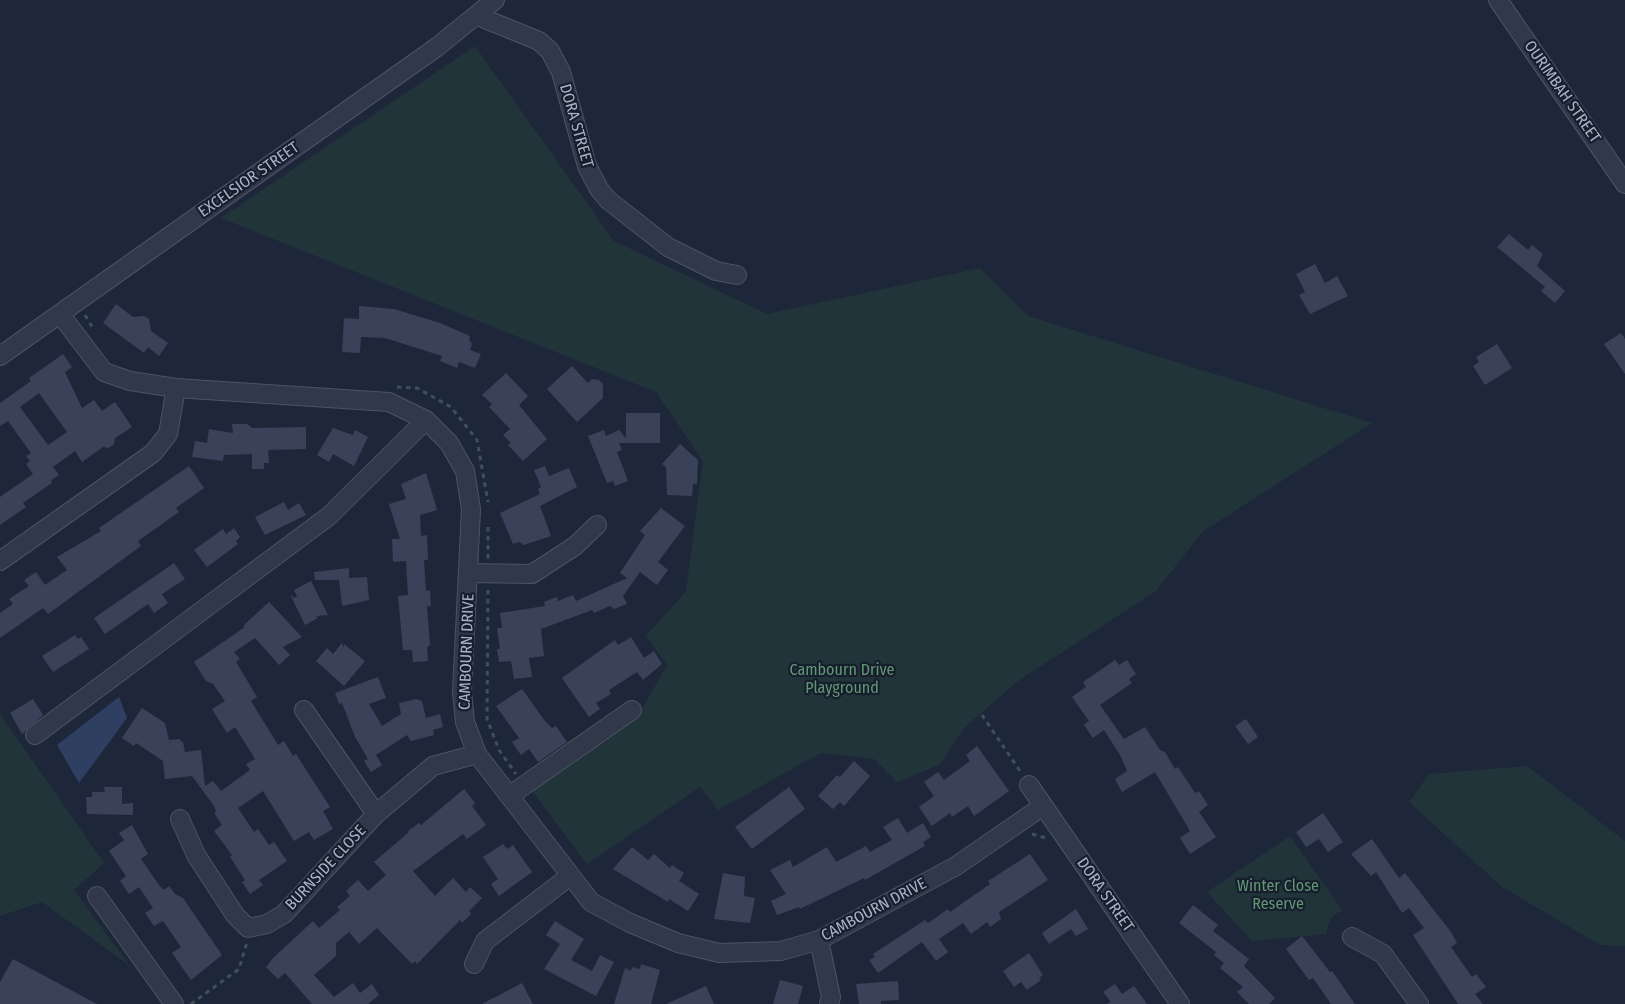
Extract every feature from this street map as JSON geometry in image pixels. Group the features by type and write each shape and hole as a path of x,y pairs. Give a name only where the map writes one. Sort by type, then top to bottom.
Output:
{"street":[{"name":"EXCELSIOR STREET","path":"0,356 436,47 495,0"},
{"name":"OURIMBAH STREET","path":"1498,0 1625,184"},
{"name":"DORA STREET","path":"479,14 485,19 539,40 556,60 587,166 608,200 676,252 716,271 737,275"},
{"name":"CAMBOURN DRIVE","path":"60,315 104,372 130,381 176,388 389,402 426,420 449,443 465,471 471,509 462,692 465,722 477,754 517,791 570,876 591,902 630,923 678,943 719,953 782,951 819,940 956,866 1043,806"},
{"path":"0,561 153,453 168,434 176,388"},
{"path":"35,735 329,516 426,420"},
{"path":"469,573 532,574 575,546 597,525"},
{"path":"304,710 376,814"},
{"path":"517,791 632,710"},
{"name":"BURNSIDE CLOSE","path":"248,928 267,924 284,914 376,814 433,766 477,754"},
{"name":"DORA STREET","path":"1029,785 1180,1004"},
{"path":"180,819 196,855 235,915 248,928"},
{"path":"474,964 485,941 570,876"},
{"path":"97,896 174,1004"},
{"path":"1352,937 1383,954 1419,1004"},
{"path":"819,940 831,997 829,1004"}],"path":[{"path":"488,575 487,719 517,791"},
{"path":"982,715 1029,785"},
{"path":"191,1004 239,969 245,956 248,928"}],"green space":[{"name":"Cambourn Drive Playground","path":"475,46 614,241 767,314 980,268 1028,316 1372,423 1202,532 1156,591 1018,681 965,727 939,765 897,782 874,759 821,753 718,810 700,787 587,864 529,787 641,711 667,665 646,636 686,591 703,461 656,392 221,218"},
{"path":"0,714 104,863 74,890 130,966 42,902 0,916"},
{"path":"1527,766 1625,841 1625,946 1600,945 1502,887 1409,802 1429,774"},
{"name":"Winter Close Reserve","path":"1290,836 1343,911 1335,914 1329,922 1326,934 1252,941 1207,892"}],"water":[{"path":"119,697 127,718 79,783 57,745"}],"building":[{"path":"1509,234 1528,250 1532,245 1543,254 1537,266 1565,291 1555,303 1541,291 1545,287 1497,247"},
{"path":"1315,264 1325,283 1337,276 1348,296 1310,314 1299,295 1305,292 1296,274"},
{"path":"116,304 133,317 144,316 149,319 151,331 168,343 159,356 148,347 144,353 103,323"},
{"path":"359,306 394,309 440,323 470,336 469,340 472,344 470,350 481,354 475,368 459,362 457,368 440,361 442,356 385,338 361,337 360,353 342,352 344,318 359,319"},
{"path":"1621,333 1625,339 1625,374 1604,344"},
{"path":"1497,344 1512,368 1485,385 1473,366 1479,362 1476,357"},
{"path":"63,354 72,367 65,372 82,408 94,400 102,411 115,402 132,427 115,438 114,444 109,448 103,447 82,462 75,451 53,467 59,475 51,480 52,483 23,503 26,507 0,525 0,497 33,474 26,464 30,461 26,456 31,453 8,421 0,426 0,403 31,381 29,378","holes":["39,393 67,432 48,445 20,407"]},
{"path":"572,366 588,383 592,379 599,380 603,384 603,398 577,422 547,389"},
{"path":"506,373 528,396 519,405 547,439 523,461 508,445 511,443 503,435 510,429 489,407 492,404 482,395"},
{"path":"626,413 660,413 660,443 619,443 622,450 617,452 628,481 615,486 613,481 607,483 588,436 604,430 606,436 619,430 626,438"},
{"path":"232,424 247,424 252,428 306,427 306,449 268,450 269,463 264,463 264,469 252,469 252,454 224,455 223,461 192,457 195,441 207,443 209,429 233,433"},
{"path":"333,428 353,435 355,430 368,437 354,466 333,454 329,462 317,455"},
{"path":"680,444 698,460 697,484 693,484 692,496 667,495 666,467 662,464"},
{"path":"189,466 204,488 176,508 179,512 138,541 141,546 48,614 43,608 0,638 0,613 13,604 9,599 29,586 24,580 36,572 45,585 67,570 57,557 101,531 99,528"},
{"path":"545,466 549,476 569,468 577,487 540,506 551,536 524,545 519,542 513,544 500,513 540,494 538,489 541,487 534,470"},
{"path":"426,473 437,510 420,515 421,536 427,535 428,560 424,560 426,591 430,590 431,606 427,606 430,645 427,647 428,661 413,662 412,650 403,650 398,596 408,595 406,561 393,562 392,539 400,539 389,504 406,499 401,484"},
{"path":"284,502 288,510 299,503 306,515 265,535 255,517"},
{"path":"661,508 685,526 658,562 668,570 657,585 640,572 623,596 627,604 614,609 610,606 594,613 592,610 541,629 544,656 529,658 532,677 514,679 511,661 499,662 497,628 502,628 500,613 545,606 544,602 557,597 558,601 573,595 576,601 627,578 620,573 645,535 640,531"},
{"path":"234,528 240,537 236,541 238,544 207,567 194,550 223,529 226,534"},
{"path":"174,563 185,579 162,594 168,603 154,613 148,604 105,634 94,618"},
{"path":"349,568 349,578 367,577 369,600 342,606 339,580 315,580 314,572"},
{"path":"311,581 328,615 316,616 318,618 305,625 290,594 294,598 297,596 294,590"},
{"path":"269,602 302,637 283,647 290,655 279,665 255,638 234,652 240,659 236,662 257,697 251,701 278,745 284,741 293,756 296,754 330,807 323,811 333,829 314,840 309,832 294,841 263,791 238,808 254,832 258,829 269,845 274,842 287,861 259,880 263,885 250,894 242,882 245,880 230,857 232,855 214,831 222,825 214,813 216,812 214,806 192,776 165,779 163,761 136,743 134,746 122,738 142,708 165,723 169,740 179,739 183,742 185,752 201,750 205,786 213,781 221,791 250,770 246,764 255,759 235,727 227,733 212,709 225,701 213,684 206,681 194,662 245,627 243,626"},
{"path":"75,635 78,639 81,637 89,649 53,672 42,656"},
{"path":"631,637 644,658 654,651 662,664 643,680 637,672 609,690 611,694 596,703 600,709 589,717 562,678 615,640 618,645"},
{"path":"342,643 344,648 344,644 365,661 344,686 316,661 327,648 333,654"},
{"path":"1115,660 1119,665 1127,660 1136,674 1129,679 1132,683 1100,705 1124,739 1145,727 1175,769 1178,767 1195,793 1199,791 1208,805 1199,812 1216,837 1190,854 1180,838 1190,831 1155,772 1122,792 1115,779 1127,771 1120,755 1104,730 1093,738 1084,725 1089,721 1072,697 1086,687 1083,682"},
{"path":"378,677 386,698 369,704 382,726 401,714 399,703 416,699 422,701 426,718 440,714 443,727 433,730 434,735 411,741 407,735 376,755 382,765 371,772 364,761 368,759 335,693"},
{"path":"522,689 545,721 552,728 556,726 567,742 538,762 529,749 521,755 512,742 519,738 496,706"},
{"path":"33,699 43,715 22,734 10,713"},
{"path":"1246,719 1258,737 1248,744 1235,726"},
{"path":"977,746 1009,791 974,816 968,806 952,817 950,813 932,826 919,807 934,796 924,782 938,772 944,780 970,761 966,755"},
{"path":"854,761 870,776 844,806 840,802 833,809 818,796 837,775 840,777"},
{"path":"104,787 122,787 122,804 133,803 133,815 87,814 86,797 92,797 92,792 105,792"},
{"path":"789,787 805,809 752,849 735,827"},
{"path":"464,789 475,803 472,806 486,825 467,839 463,834 413,871 435,896 453,878 466,892 470,887 482,898 469,911 471,914 462,923 460,920 417,964 415,961 412,964 377,928 359,944 349,932 336,943 336,956 314,975 334,997 353,983 360,993 372,984 379,995 368,1004 312,1004 285,973 278,979 266,967 313,921 319,928 340,910 337,907 350,896 346,891 358,880 368,891 386,875 374,862 408,831 419,823 421,825"},
{"path":"1323,813 1343,842 1328,852 1319,839 1306,847 1296,832"},
{"path":"898,818 907,833 923,823 931,837 923,842 925,846 865,880 864,878 800,909 799,907 777,915 771,901 786,894 770,870 790,860 793,867 827,847 836,862 866,846 870,852 892,840 883,827"},
{"path":"132,825 148,854 141,859 159,885 164,890 169,886 175,894 183,898 222,955 191,980 172,953 181,947 163,921 154,926 145,913 153,908 139,887 129,894 120,881 126,876 109,851 124,840 119,833"},
{"path":"1372,839 1399,878 1405,873 1451,932 1457,943 1451,947 1472,977 1476,974 1486,987 1475,994 1483,1004 1458,1004 1413,935 1424,928 1409,908 1402,913 1376,872 1371,876 1351,854"},
{"path":"503,844 507,849 513,845 532,872 499,896 491,884 498,879 483,857"},
{"path":"632,847 648,860 654,854 670,868 672,865 684,873 679,881 699,894 688,911 669,899 668,902 613,869"},
{"path":"1030,854 1048,880 999,912 1001,919 990,927 987,922 971,934 963,923 939,939 948,952 936,961 922,942 878,973 869,960 875,957 873,954 925,920 928,923 948,909 950,912 990,884 988,881"},
{"path":"723,873 745,877 744,896 755,898 750,923 714,919"},
{"path":"1193,905 1218,925 1213,931 1249,959 1244,966 1275,998 1269,1004 1249,1004 1237,992 1243,987 1220,968 1224,963 1214,955 1216,952 1179,923"},
{"path":"1076,909 1088,929 1076,936 1071,929 1049,944 1042,933"},
{"path":"555,921 584,939 571,960 592,971 600,955 614,962 596,996 544,969 560,944 546,935"},
{"path":"1302,936 1330,972 1332,971 1355,1004 1331,1004 1313,978 1309,980 1286,949"},
{"path":"1029,953 1043,975 1039,978 1041,980 1027,990 1021,982 1014,987 1003,971"},
{"path":"13,959 97,1004 0,1004 0,982"},
{"path":"641,964 660,970 651,1004 614,1004 625,968 631,971 632,967 640,969"},
{"path":"780,980 803,986 798,1004 773,1004"},
{"path":"898,981 899,1000 881,1001 881,1004 859,1004 856,984"},
{"path":"522,983 533,1004 482,1004"},
{"path":"1115,984 1122,994 1134,986 1147,1004 1107,1004 1111,1002 1103,992"},
{"path":"706,986 714,1004 666,1004"}]}
